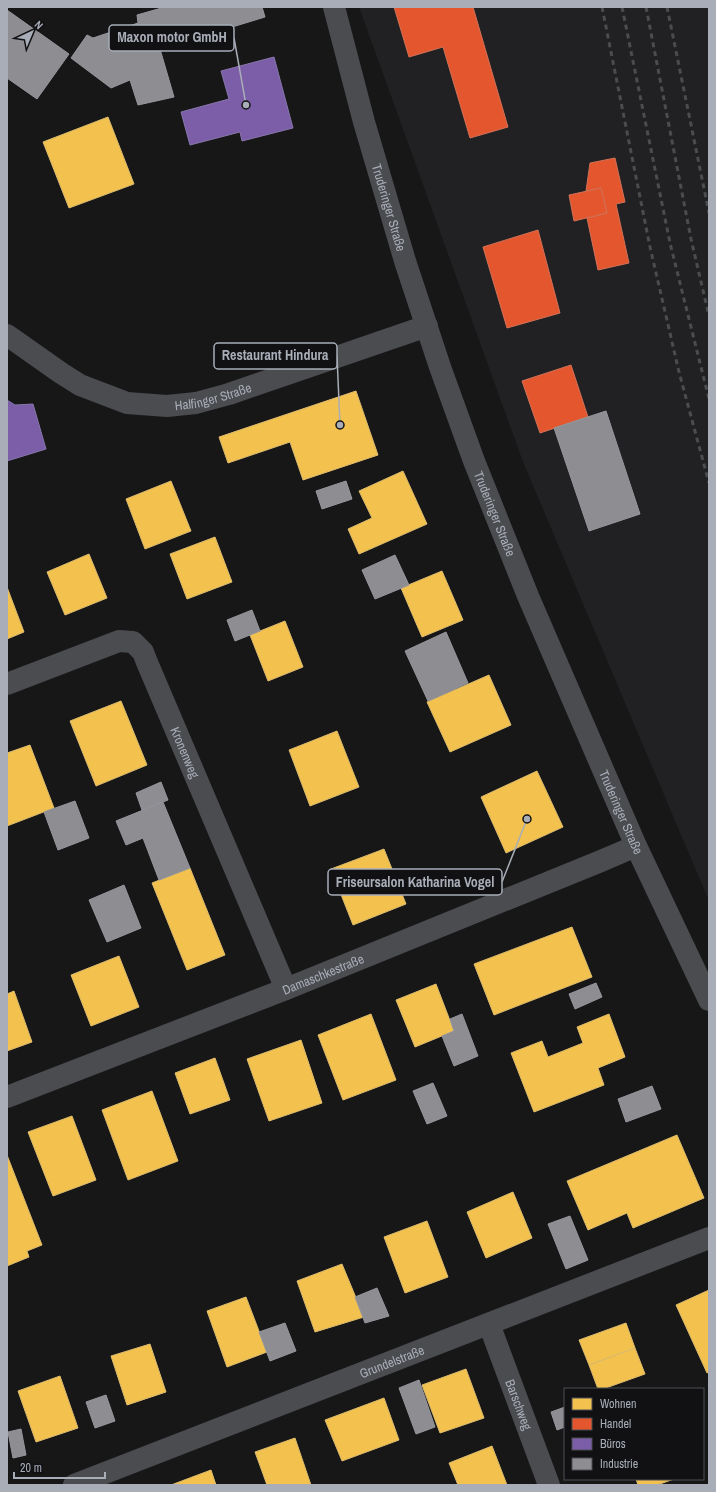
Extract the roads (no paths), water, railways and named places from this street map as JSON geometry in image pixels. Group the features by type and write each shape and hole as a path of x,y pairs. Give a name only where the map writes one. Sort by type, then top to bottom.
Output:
{"street":[{"name":"Truderinger Straße","path":"334,7 405,261 474,461 528,596 636,846 709,1000"},
{"name":"Halfinger Straße","path":"7,335 80,385 127,403 167,406 196,403 229,394 427,326"},
{"name":"Kronenweg","path":"7,684 119,641 133,642 143,652 286,989"},
{"name":"Damaschkestraße","path":"7,1097 286,989 636,846"},
{"name":"Grundelstraße","path":"74,1485 709,1238"},
{"name":"Barschweg","path":"489,1324 549,1485"}],"railway":[{"path":"602,7 650,247 679,372 709,483"},
{"path":"622,7 670,243 709,399"},
{"path":"646,7 691,239 709,316"},
{"path":"667,7 709,213"}],"place":[{"name":"Maxon motor GmbH","path":"246,105"},
{"name":"Restaurant Hindura","path":"340,425"},
{"name":"Friseursalon Katharina Vogel","path":"527,819"}]}
